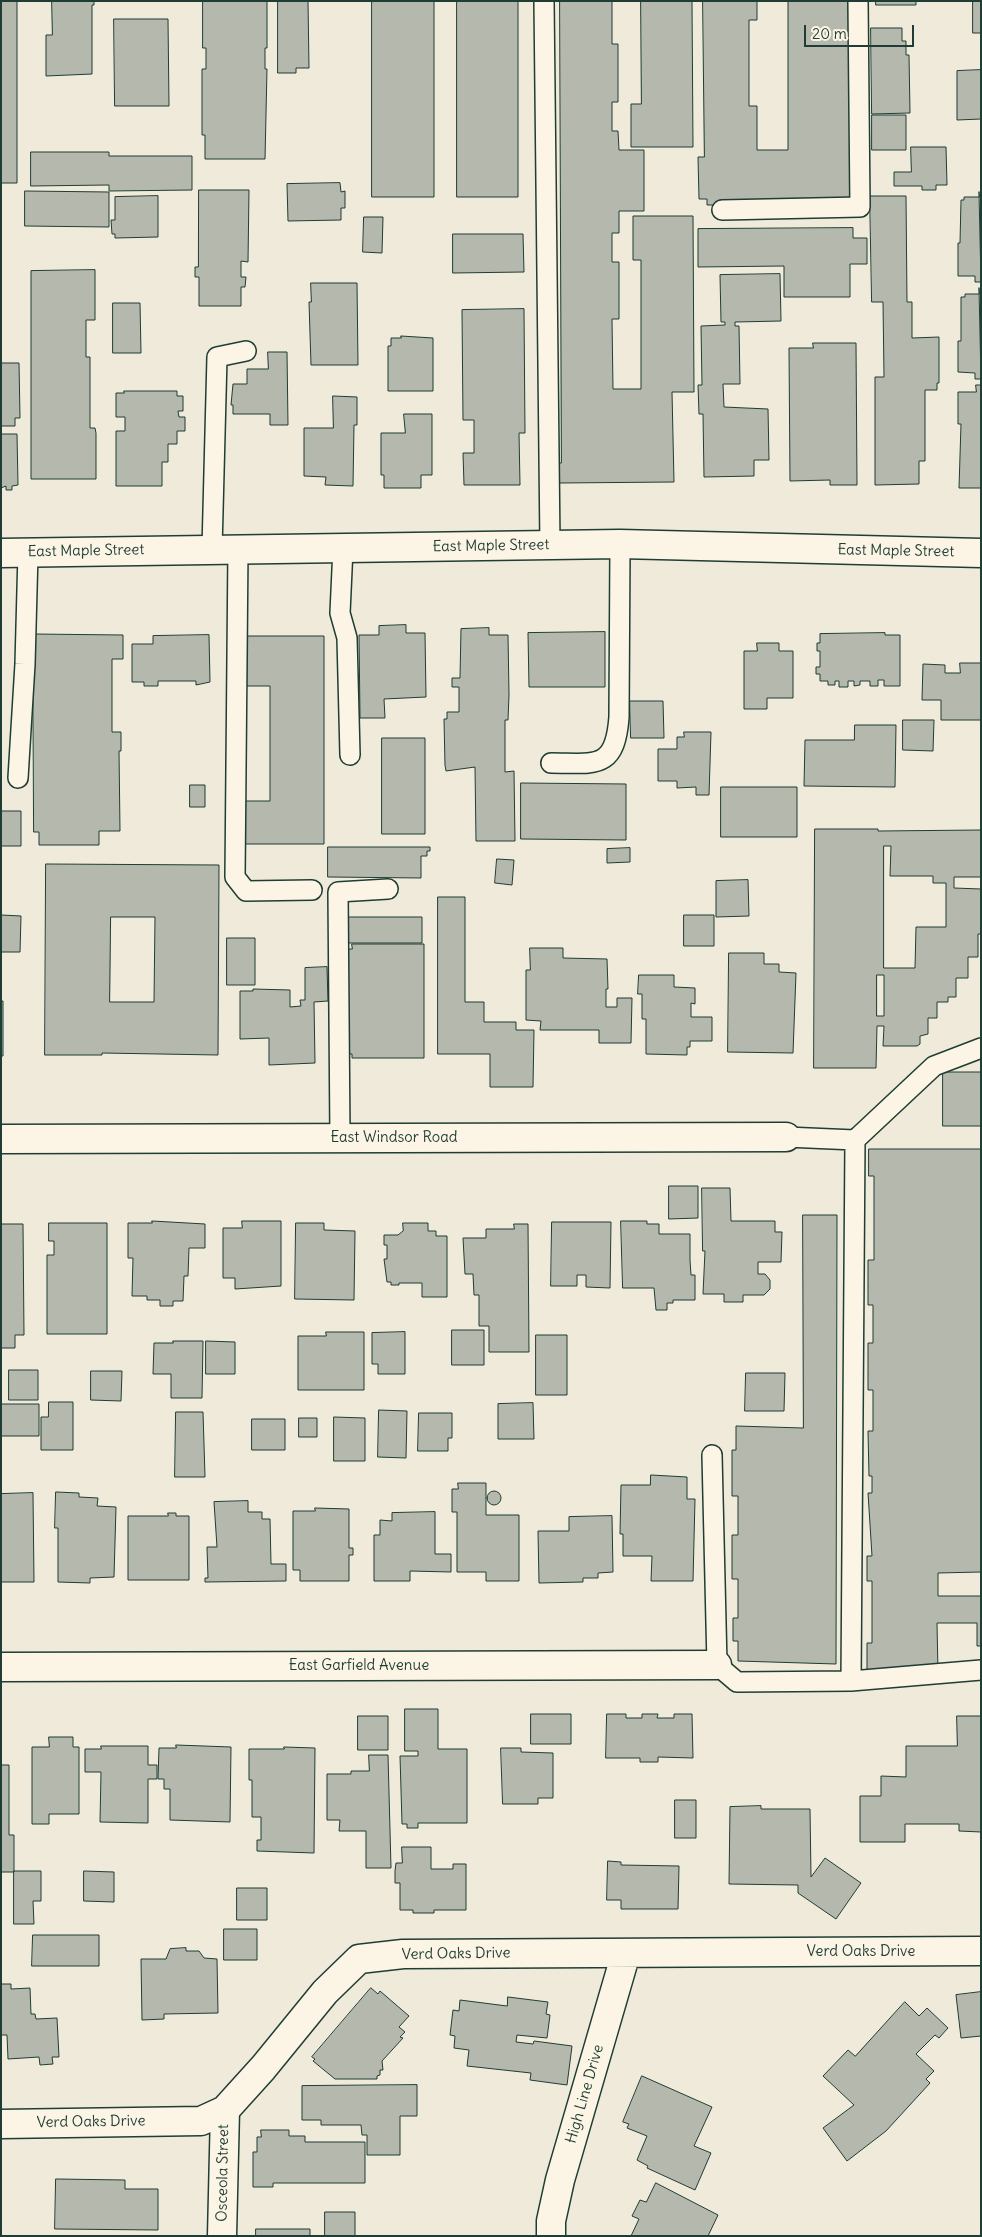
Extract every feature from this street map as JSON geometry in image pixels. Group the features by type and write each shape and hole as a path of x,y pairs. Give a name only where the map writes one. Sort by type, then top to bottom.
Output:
{"street":[{"name":"East Maple Street","path":"14,553 620,544 981,553"},
{"name":"East Windsor Road","path":"1,1139 786,1137"},
{"name":"East Garfield Avenue","path":"1,1666 717,1665"},
{"name":"Verd Oaks Drive","path":"1,2124 201,2121 225,2110 263,2068 325,1992 359,1959 403,1954 981,1951"},
{"name":"High Line Drive","path":"551,2236 551,2222 560,2180 626,1953"},
{"name":"Osceola Street","path":"222,2236 225,2110"}],"lane":[{"path":"544,1 550,545"},
{"path":"722,210 860,207 858,1"},
{"path":"246,350 217,357 236,877 246,891 312,890"},
{"path":"551,763 593,763 609,756 614,745 620,717 620,544"},
{"path":"343,548 340,613 347,638 350,755"},
{"path":"14,553 25,664 18,778"},
{"path":"340,1138 338,892 388,890"},
{"path":"786,1137 855,1140 934,1066 981,1048"},
{"path":"851,1681 855,1140"},
{"path":"712,1455 717,1665 737,1682 851,1681 981,1670"}],"building":[{"path":"1,1 17,1 17,183 1,183"},
{"path":"52,1 94,1 94,5 92,5 92,74 46,76 46,35 52,35"},
{"path":"203,1 267,1 265,159 205,159 205,135 202,135 202,69 206,69 206,48 203,48"},
{"path":"278,1 308,1 309,68 296,68 296,73 278,73"},
{"path":"372,1 434,1 434,197 372,197"},
{"path":"457,1 518,1 518,197 457,197"},
{"path":"560,1 612,1 612,44 618,44 618,102 612,102 612,131 618,131 619,150 644,150 644,211 619,211 619,233 612,233 612,262 619,262 619,319 612,319 613,389 641,389 641,260 633,260 633,216 693,216 694,392 672,392 674,482 559,483 559,463 561,463"},
{"path":"641,1 692,1 693,147 631,147 631,104 641,104"},
{"path":"703,1 757,1 757,20 749,20 749,106 757,106 757,150 788,150 788,1 852,1 854,204 707,205 707,199 699,199 698,157 704,157"},
{"path":"876,1 916,1 916,5 876,5"},
{"path":"973,1 981,1 981,33 973,33"},
{"path":"114,19 168,19 169,106 115,106"},
{"path":"871,28 902,28 902,41 906,41 906,55 909,55 910,113 872,114"},
{"path":"981,70 981,119 957,120 957,71"},
{"path":"872,115 906,115 906,150 872,150"},
{"path":"911,147 946,147 947,185 936,185 936,190 922,190 922,186 894,186 894,172 911,172"},
{"path":"31,152 109,152 109,156 192,156 192,190 109,191 109,185 31,186"},
{"path":"340,183 341,192 345,191 345,208 341,208 341,220 288,221 287,184"},
{"path":"199,190 249,190 248,262 241,261 241,277 246,277 245,287 241,287 241,306 199,306 199,277 195,277 195,267 198,267"},
{"path":"25,191 109,192 109,227 25,226"},
{"path":"979,192 981,282 975,282 975,276 958,276 958,243 960,243 961,200 964,200 964,197 979,197"},
{"path":"158,196 158,237 115,238 115,234 112,234 111,220 115,220 115,197"},
{"path":"870,196 906,196 907,302 912,302 912,338 939,337 939,383 937,383 937,390 925,390 925,461 919,461 919,484 875,485 875,377 884,377 883,302 872,302"},
{"path":"364,217 383,217 382,253 363,252"},
{"path":"853,228 853,238 867,238 867,264 850,264 850,297 784,297 784,266 698,267 698,229"},
{"path":"453,234 523,234 524,272 453,273"},
{"path":"95,270 95,320 86,320 86,357 90,357 90,428 95,428 96,433 96,479 31,479 31,271"},
{"path":"780,274 781,321 735,322 735,326 739,326 740,384 723,384 724,407 768,409 769,460 754,460 754,476 704,477 703,414 699,414 698,385 702,385 701,326 725,325 725,322 721,322 720,275"},
{"path":"311,283 357,283 358,365 311,365 309,302 311,302"},
{"path":"979,288 981,379 975,379 975,373 958,372 958,341 961,341 961,297 965,297 965,294 979,294"},
{"path":"113,303 140,303 141,353 113,353"},
{"path":"524,309 525,433 519,433 520,485 464,485 463,453 474,453 474,420 463,420 462,310"},
{"path":"401,336 433,338 433,391 388,391 388,346 391,346 391,338 401,338"},
{"path":"813,343 856,343 857,485 830,485 830,480 790,481 789,348 813,348"},
{"path":"268,352 287,352 288,425 270,425 270,414 233,414 233,405 231,405 233,384 247,384 247,369 268,369"},
{"path":"1,363 19,363 20,418 15,418 15,426 1,426"},
{"path":"976,385 981,385 981,488 959,488 961,424 958,424 958,392 976,392"},
{"path":"124,391 177,391 177,396 183,396 183,411 178,411 179,417 185,417 185,431 177,431 177,444 168,444 168,462 162,462 162,486 116,486 116,431 125,431 125,417 116,417 116,393 124,393"},
{"path":"333,396 357,397 357,425 354,425 353,486 325,485 326,477 304,476 304,428 333,428"},
{"path":"404,414 432,414 432,475 421,475 421,488 384,488 384,475 381,475 381,433 405,433"},
{"path":"1,434 17,434 18,485 12,486 12,490 6,490 6,486 1,488"},
{"path":"406,625 406,633 425,633 426,697 384,699 385,718 360,718 359,635 379,635 379,626"},
{"path":"489,628 489,635 508,635 509,695 508,720 505,720 505,772 514,771 515,841 476,841 475,767 446,771 445,765 444,719 447,719 447,712 459,712 459,687 452,687 452,678 460,678 461,629"},
{"path":"605,632 605,687 529,687 528,633"},
{"path":"885,633 885,635 900,635 900,686 884,686 884,680 878,680 878,686 870,686 870,681 860,681 860,685 854,686 854,681 848,681 848,687 839,687 839,681 835,681 835,685 828,685 828,681 820,681 820,674 816,674 816,667 820,667 820,651 817,651 817,643 820,643 820,634"},
{"path":"33,634 123,635 123,659 112,659 112,732 121,732 121,751 119,751 120,831 99,831 99,845 39,845 39,832 34,832"},
{"path":"209,635 210,682 196,685 196,681 158,681 158,686 144,686 144,682 132,682 132,644 153,644 153,636"},
{"path":"243,636 324,636 324,844 242,844 242,801 270,801 270,686 243,686"},
{"path":"757,643 779,643 779,651 793,651 793,698 767,698 767,709 744,709 744,651 757,651"},
{"path":"960,663 981,663 981,720 941,720 941,700 922,700 923,664 945,665 945,673 960,673"},
{"path":"630,701 663,701 664,738 631,738"},
{"path":"903,720 934,720 933,751 903,750"},
{"path":"855,725 896,725 895,787 804,786 805,740 854,740"},
{"path":"684,732 711,732 709,795 696,795 696,787 677,788 677,781 658,781 658,749 677,749 677,737 684,737"},
{"path":"382,738 425,738 425,834 382,834"},
{"path":"521,783 626,784 626,840 521,839"},
{"path":"190,785 205,785 205,807 190,807"},
{"path":"721,787 797,787 797,837 721,837"},
{"path":"1,811 21,811 21,846 1,846"},
{"path":"815,829 878,829 878,831 981,830 981,877 954,877 954,888 981,889 981,934 978,934 978,957 968,957 968,978 956,978 956,997 948,997 948,1002 937,1002 937,1018 928,1018 928,1034 920,1036 920,1044 917,1046 883,1046 884,1026 877,1026 876,1068 814,1068","holes":["884,846 891,846 890,876 933,876 933,883 946,883 946,927 916,927 915,968 884,968","877,975 884,975 884,1016 877,1016"]},
{"path":"328,847 430,847 430,851 427,851 427,856 421,856 421,878 328,877"},
{"path":"630,848 630,862 607,863 607,849"},
{"path":"497,859 514,860 512,885 495,883"},
{"path":"46,864 219,865 218,1055 102,1053 102,1055 45,1055","holes":["111,917 155,917 154,1002 110,1002"]},
{"path":"748,880 749,916 716,917 716,881"},
{"path":"438,897 465,897 465,1002 484,1002 484,1022 516,1022 516,1030 534,1030 533,1087 490,1087 490,1054 438,1054"},
{"path":"1,915 21,916 20,952 1,952"},
{"path":"684,915 714,915 714,946 684,946"},
{"path":"345,917 422,917 422,943 345,943"},
{"path":"227,938 255,938 255,985 227,985"},
{"path":"352,944 424,944 424,1058 352,1058 352,1054 348,1054 348,949 352,949"},
{"path":"530,948 563,948 563,958 607,959 608,989 606,989 606,1007 617,1007 617,998 632,998 631,1043 599,1043 599,1030 540,1030 541,1021 526,1020 526,970 530,970"},
{"path":"729,953 764,953 764,964 779,964 779,972 796,973 793,1053 728,1052"},
{"path":"327,967 328,1001 314,1002 315,1063 269,1065 269,1038 240,1039 240,991 253,991 253,989 290,990 290,1007 301,1006 300,1000 305,1000 305,968"},
{"path":"639,975 674,975 674,987 695,988 695,1004 691,1003 691,1017 712,1017 712,1041 690,1041 690,1047 687,1047 687,1055 646,1054 646,1019 642,1019 642,994 638,994"},
{"path":"1,1001 3,1001 3,1056 1,1056"},
{"path":"943,1072 981,1072 981,1126 943,1126"},
{"path":"869,1149 981,1149 981,1572 938,1573 938,1596 981,1596 981,1646 977,1646 977,1623 937,1623 938,1672 867,1672 867,1643 872,1643 872,1581 867,1581 867,1556 872,1556 868,1493 872,1493 872,1476 869,1476 868,1431 873,1431 873,1390 868,1390 868,1343 873,1343 873,1305 868,1305 868,1260 874,1260 874,1176 869,1176"},
{"path":"669,1186 698,1186 698,1218 669,1219"},
{"path":"702,1188 730,1188 731,1221 775,1221 775,1232 782,1232 781,1262 758,1262 758,1274 765,1274 770,1280 770,1289 764,1295 743,1295 743,1302 724,1302 724,1294 703,1294 705,1251 703,1251"},
{"path":"803,1215 837,1215 836,1664 738,1661 738,1641 733,1641 733,1618 738,1618 738,1579 732,1579 732,1535 738,1535 738,1496 732,1496 732,1450 736,1450 736,1426 803,1428"},
{"path":"152,1221 205,1224 205,1248 189,1248 188,1276 184,1276 183,1301 173,1301 173,1306 160,1306 160,1300 147,1300 147,1296 132,1296 133,1258 128,1258 128,1223 152,1223"},
{"path":"242,1221 281,1221 281,1286 235,1289 235,1278 223,1278 223,1228 242,1228"},
{"path":"621,1221 647,1221 647,1224 659,1224 659,1234 690,1234 691,1275 695,1275 695,1300 673,1300 673,1303 667,1303 667,1310 656,1310 654,1288 623,1288"},
{"path":"552,1222 611,1222 610,1288 586,1287 586,1275 577,1275 577,1286 551,1286"},
{"path":"49,1223 107,1223 107,1334 47,1334 47,1255 54,1255 54,1241 49,1241"},
{"path":"296,1223 324,1223 324,1230 355,1231 354,1300 295,1299"},
{"path":"403,1223 428,1223 428,1231 436,1231 436,1236 447,1236 447,1297 422,1297 422,1283 391,1285 391,1282 387,1282 384,1259 387,1259 387,1245 384,1245 384,1235 398,1235 403,1231"},
{"path":"1,1224 23,1224 24,1335 15,1335 15,1348 1,1348"},
{"path":"514,1224 528,1224 529,1352 489,1352 489,1326 479,1326 479,1295 474,1295 473,1274 465,1274 463,1238 486,1238 486,1229 514,1229"},
{"path":"452,1330 484,1330 484,1365 452,1365"},
{"path":"326,1332 364,1332 364,1390 298,1390 298,1336 326,1336"},
{"path":"405,1332 405,1374 378,1374 378,1364 372,1364 372,1333"},
{"path":"536,1335 567,1335 567,1395 536,1395"},
{"path":"173,1341 203,1341 202,1398 171,1398 171,1374 153,1374 154,1343 173,1343"},
{"path":"206,1341 235,1342 235,1374 206,1374"},
{"path":"9,1370 38,1370 38,1400 9,1400"},
{"path":"91,1371 122,1371 121,1401 91,1400"},
{"path":"746,1373 785,1373 784,1411 745,1411"},
{"path":"49,1402 73,1402 73,1450 41,1450 41,1417 48,1417"},
{"path":"533,1403 534,1439 498,1439 498,1404"},
{"path":"1,1404 39,1404 39,1436 1,1436"},
{"path":"379,1410 407,1411 406,1458 378,1457"},
{"path":"176,1412 203,1412 205,1477 175,1477"},
{"path":"419,1413 452,1413 452,1438 448,1438 448,1451 418,1451"},
{"path":"334,1417 365,1418 365,1461 334,1461"},
{"path":"299,1418 317,1418 317,1437 299,1437"},
{"path":"252,1419 285,1419 285,1450 252,1450"},
{"path":"651,1475 687,1477 687,1499 695,1499 693,1581 651,1581 652,1556 623,1556 623,1534 620,1534 621,1485 650,1485"},
{"path":"458,1483 486,1483 486,1515 519,1515 519,1581 486,1581 486,1572 457,1572 457,1512 452,1512 452,1489 458,1489"},
{"path":"494,1491 499,1493 501,1498 499,1503 494,1505 489,1503 487,1498 489,1493"},
{"path":"56,1492 79,1493 79,1497 98,1498 97,1506 116,1507 114,1577 90,1578 90,1583 58,1582 58,1528 55,1528"},
{"path":"33,1493 34,1582 1,1582 1,1494"},
{"path":"248,1501 248,1512 262,1512 262,1519 270,1519 271,1564 286,1564 286,1581 205,1582 205,1578 208,1578 207,1547 217,1547 214,1502"},
{"path":"315,1508 349,1509 349,1548 353,1548 353,1555 349,1555 349,1581 300,1581 300,1570 293,1570 293,1511 315,1511"},
{"path":"435,1512 435,1554 451,1554 451,1572 410,1571 410,1581 374,1581 374,1535 380,1535 380,1520 392,1521 392,1513"},
{"path":"168,1513 176,1513 176,1516 189,1516 189,1580 128,1580 128,1516 168,1516"},
{"path":"612,1516 613,1572 598,1573 598,1578 583,1578 583,1582 539,1583 538,1531 569,1531 569,1517"},
{"path":"405,1709 438,1709 438,1749 467,1749 467,1823 418,1823 418,1828 407,1828 407,1824 402,1824 400,1756 418,1756 418,1751 405,1751"},
{"path":"531,1714 571,1714 571,1744 531,1744"},
{"path":"607,1714 626,1714 626,1718 642,1718 642,1714 658,1714 657,1718 674,1718 674,1714 692,1714 693,1758 658,1757 658,1762 640,1762 640,1758 606,1758"},
{"path":"358,1716 388,1716 388,1750 358,1750"},
{"path":"957,1716 981,1716 981,1832 959,1831 959,1824 905,1824 905,1842 860,1842 860,1796 881,1796 881,1776 906,1777 906,1746 957,1746"},
{"path":"49,1737 73,1737 73,1747 79,1747 79,1814 49,1814 49,1824 32,1824 32,1747 49,1747"},
{"path":"176,1745 231,1747 230,1822 170,1820 170,1789 164,1789 164,1779 158,1779 159,1748 176,1748"},
{"path":"101,1746 148,1746 148,1765 157,1765 157,1779 148,1779 148,1823 100,1822 101,1772 85,1772 85,1749 101,1749"},
{"path":"284,1747 315,1748 314,1853 257,1851 257,1840 261,1840 261,1817 252,1817 252,1780 249,1780 249,1749 284,1749"},
{"path":"501,1748 521,1748 521,1752 553,1753 553,1798 538,1798 538,1804 503,1804"},
{"path":"369,1755 388,1755 391,1868 366,1868 366,1831 339,1831 340,1820 327,1820 327,1774 351,1774 351,1771 369,1771"},
{"path":"1,1765 9,1765 9,1835 14,1835 14,1872 1,1872"},
{"path":"675,1800 696,1800 696,1838 675,1838"},
{"path":"761,1806 761,1809 810,1809 811,1877 825,1858 861,1883 836,1919 798,1893 798,1885 729,1884 730,1807"},
{"path":"402,1847 431,1847 431,1869 453,1869 453,1864 466,1864 466,1910 434,1910 434,1913 413,1913 413,1910 400,1910 400,1883 395,1883 395,1871 396,1863 402,1863"},
{"path":"608,1861 621,1862 621,1865 679,1866 678,1909 621,1909 621,1900 607,1900"},
{"path":"14,1871 41,1871 41,1901 33,1901 34,1924 14,1924"},
{"path":"84,1871 114,1872 114,1902 84,1901"},
{"path":"237,1888 267,1888 267,1920 237,1920"},
{"path":"224,1929 257,1929 257,1960 224,1960"},
{"path":"33,1935 99,1935 99,1966 32,1966"},
{"path":"186,1948 186,1951 199,1951 204,1958 217,1959 218,2013 164,2014 164,2019 142,2020 141,1959 166,1959 170,1949"},
{"path":"1,1984 11,1984 11,1989 30,1988 31,2014 35,2014 36,2019 57,2018 59,2057 52,2057 53,2064 40,2065 39,2057 8,2059 7,2035 1,2035"},
{"path":"371,1988 378,1994 380,1991 409,2016 399,2027 405,2032 400,2037 403,2038 382,2061 383,2070 380,2070 380,2075 377,2076 377,2079 335,2079 313,2061 315,2059 312,2057"},
{"path":"981,1992 981,2036 961,2038 956,1995"},
{"path":"508,1997 548,2002 546,2014 550,2015 547,2038 517,2035 516,2042 533,2044 534,2041 572,2046 567,2085 530,2080 531,2073 467,2066 469,2050 454,2048 455,2036 450,2035 453,2010 459,2011 460,2000 507,2006"},
{"path":"905,2002 919,2016 927,2008 948,2028 939,2038 935,2035 916,2054 934,2071 926,2079 930,2083 886,2131 847,2161 823,2128 854,2105 823,2076 848,2050 855,2056"},
{"path":"642,2076 712,2107 694,2146 711,2153 695,2190 647,2168 648,2166 637,2160 647,2136 627,2128 629,2124 623,2122"},
{"path":"417,2085 417,2116 400,2116 400,2155 367,2155 367,2135 362,2135 361,2125 321,2125 321,2120 302,2120 302,2086"},
{"path":"261,2130 289,2130 289,2136 305,2136 305,2142 365,2142 365,2183 273,2183 273,2187 253,2187 253,2152 257,2152 257,2137 261,2137"},
{"path":"56,2179 125,2180 125,2189 158,2189 158,2230 55,2229"},
{"path":"656,2183 718,2215 708,2236 631,2236 639,2219 632,2216 640,2200 646,2202"},
{"path":"325,2212 355,2212 355,2236 325,2236"},
{"path":"256,2229 310,2229 310,2236 256,2236"}]}
